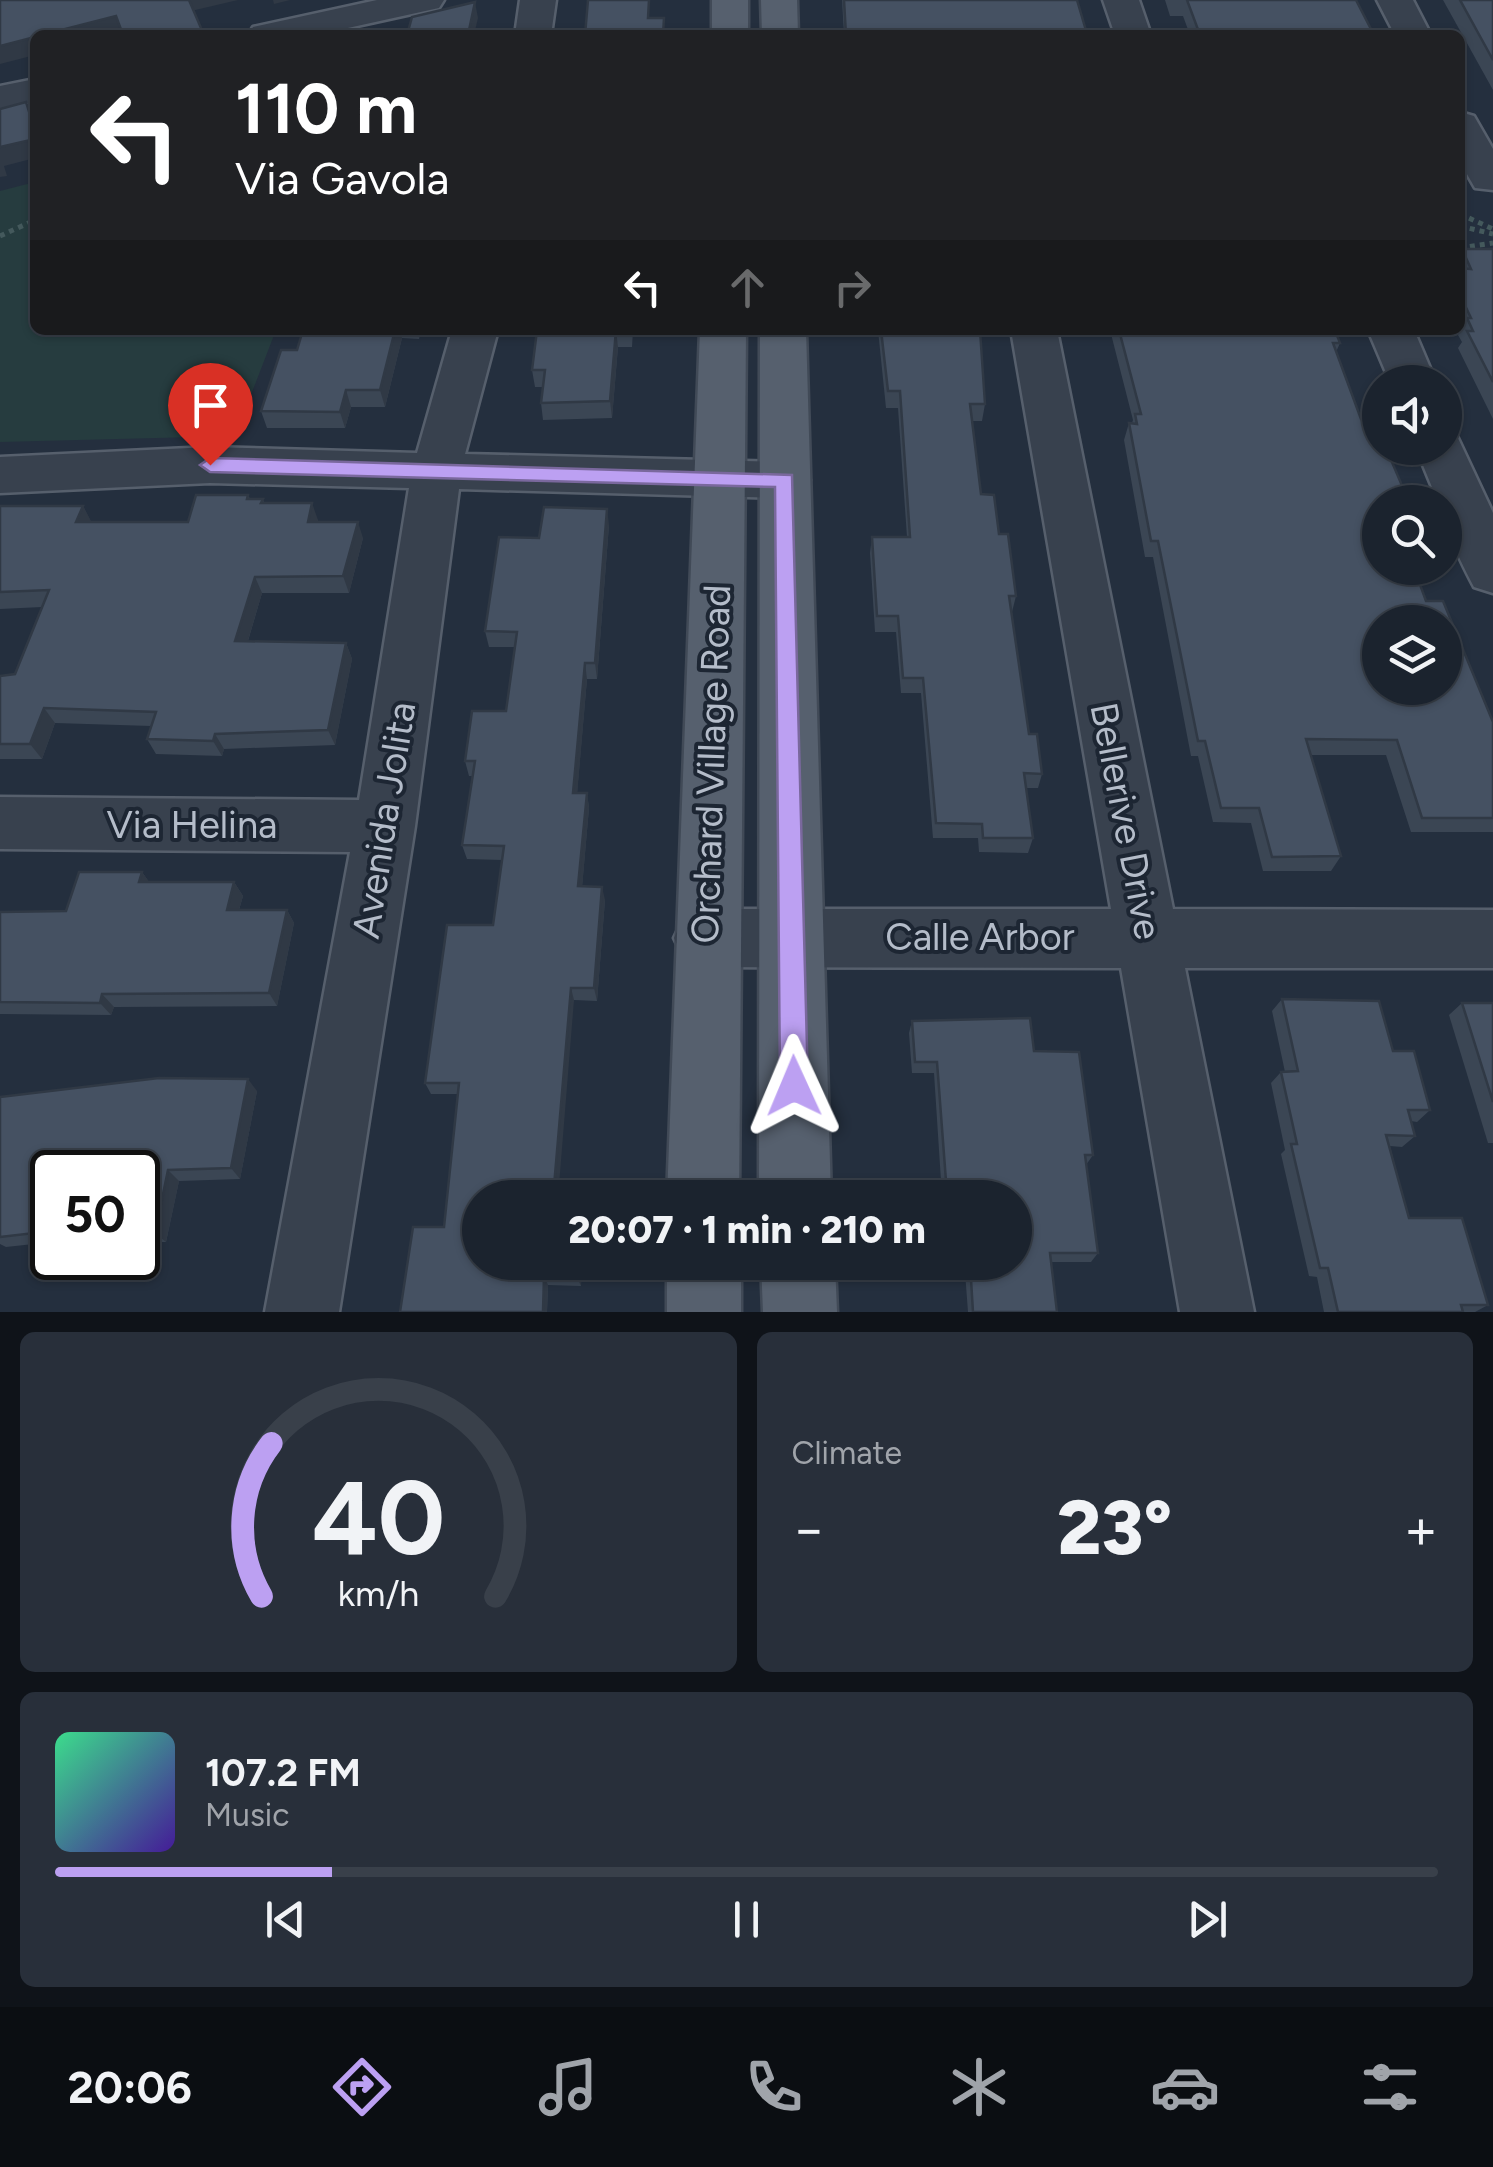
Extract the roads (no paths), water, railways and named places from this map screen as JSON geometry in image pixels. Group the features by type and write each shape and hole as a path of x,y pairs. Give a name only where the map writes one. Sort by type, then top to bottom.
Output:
{"main road":[{"path":"730,0 730,30"},
{"path":"780,0 780,30"},
{"name":"Orchard Village Road","path":"703,1180 723,335"},
{"name":"Orchard Village Road","path":"783,335 795,1180"},
{"path":"704,1280 704,1312"},
{"path":"799,1280 800,1312"}],"street":[{"path":"289,30 426,0"},
{"path":"534,30 538,0"},
{"path":"1121,0 1131,30"},
{"path":"1395,0 1410,30"},
{"path":"0,98 30,91"},
{"path":"1465,133 1489,179"},
{"name":"Avenida Jolita","path":"302,1312 385,826 436,472 474,335"},
{"name":"Bellerive Drive","path":"1035,335 1217,1312"},
{"path":"1393,335 1406,365"},
{"path":"0,475 210,465 785,480"},
{"path":"1447,465 1493,573"},
{"name":"Via Helina","path":"0,823 385,826"},
{"name":"Calle Arbor","path":"706,938 1493,939"}]}
